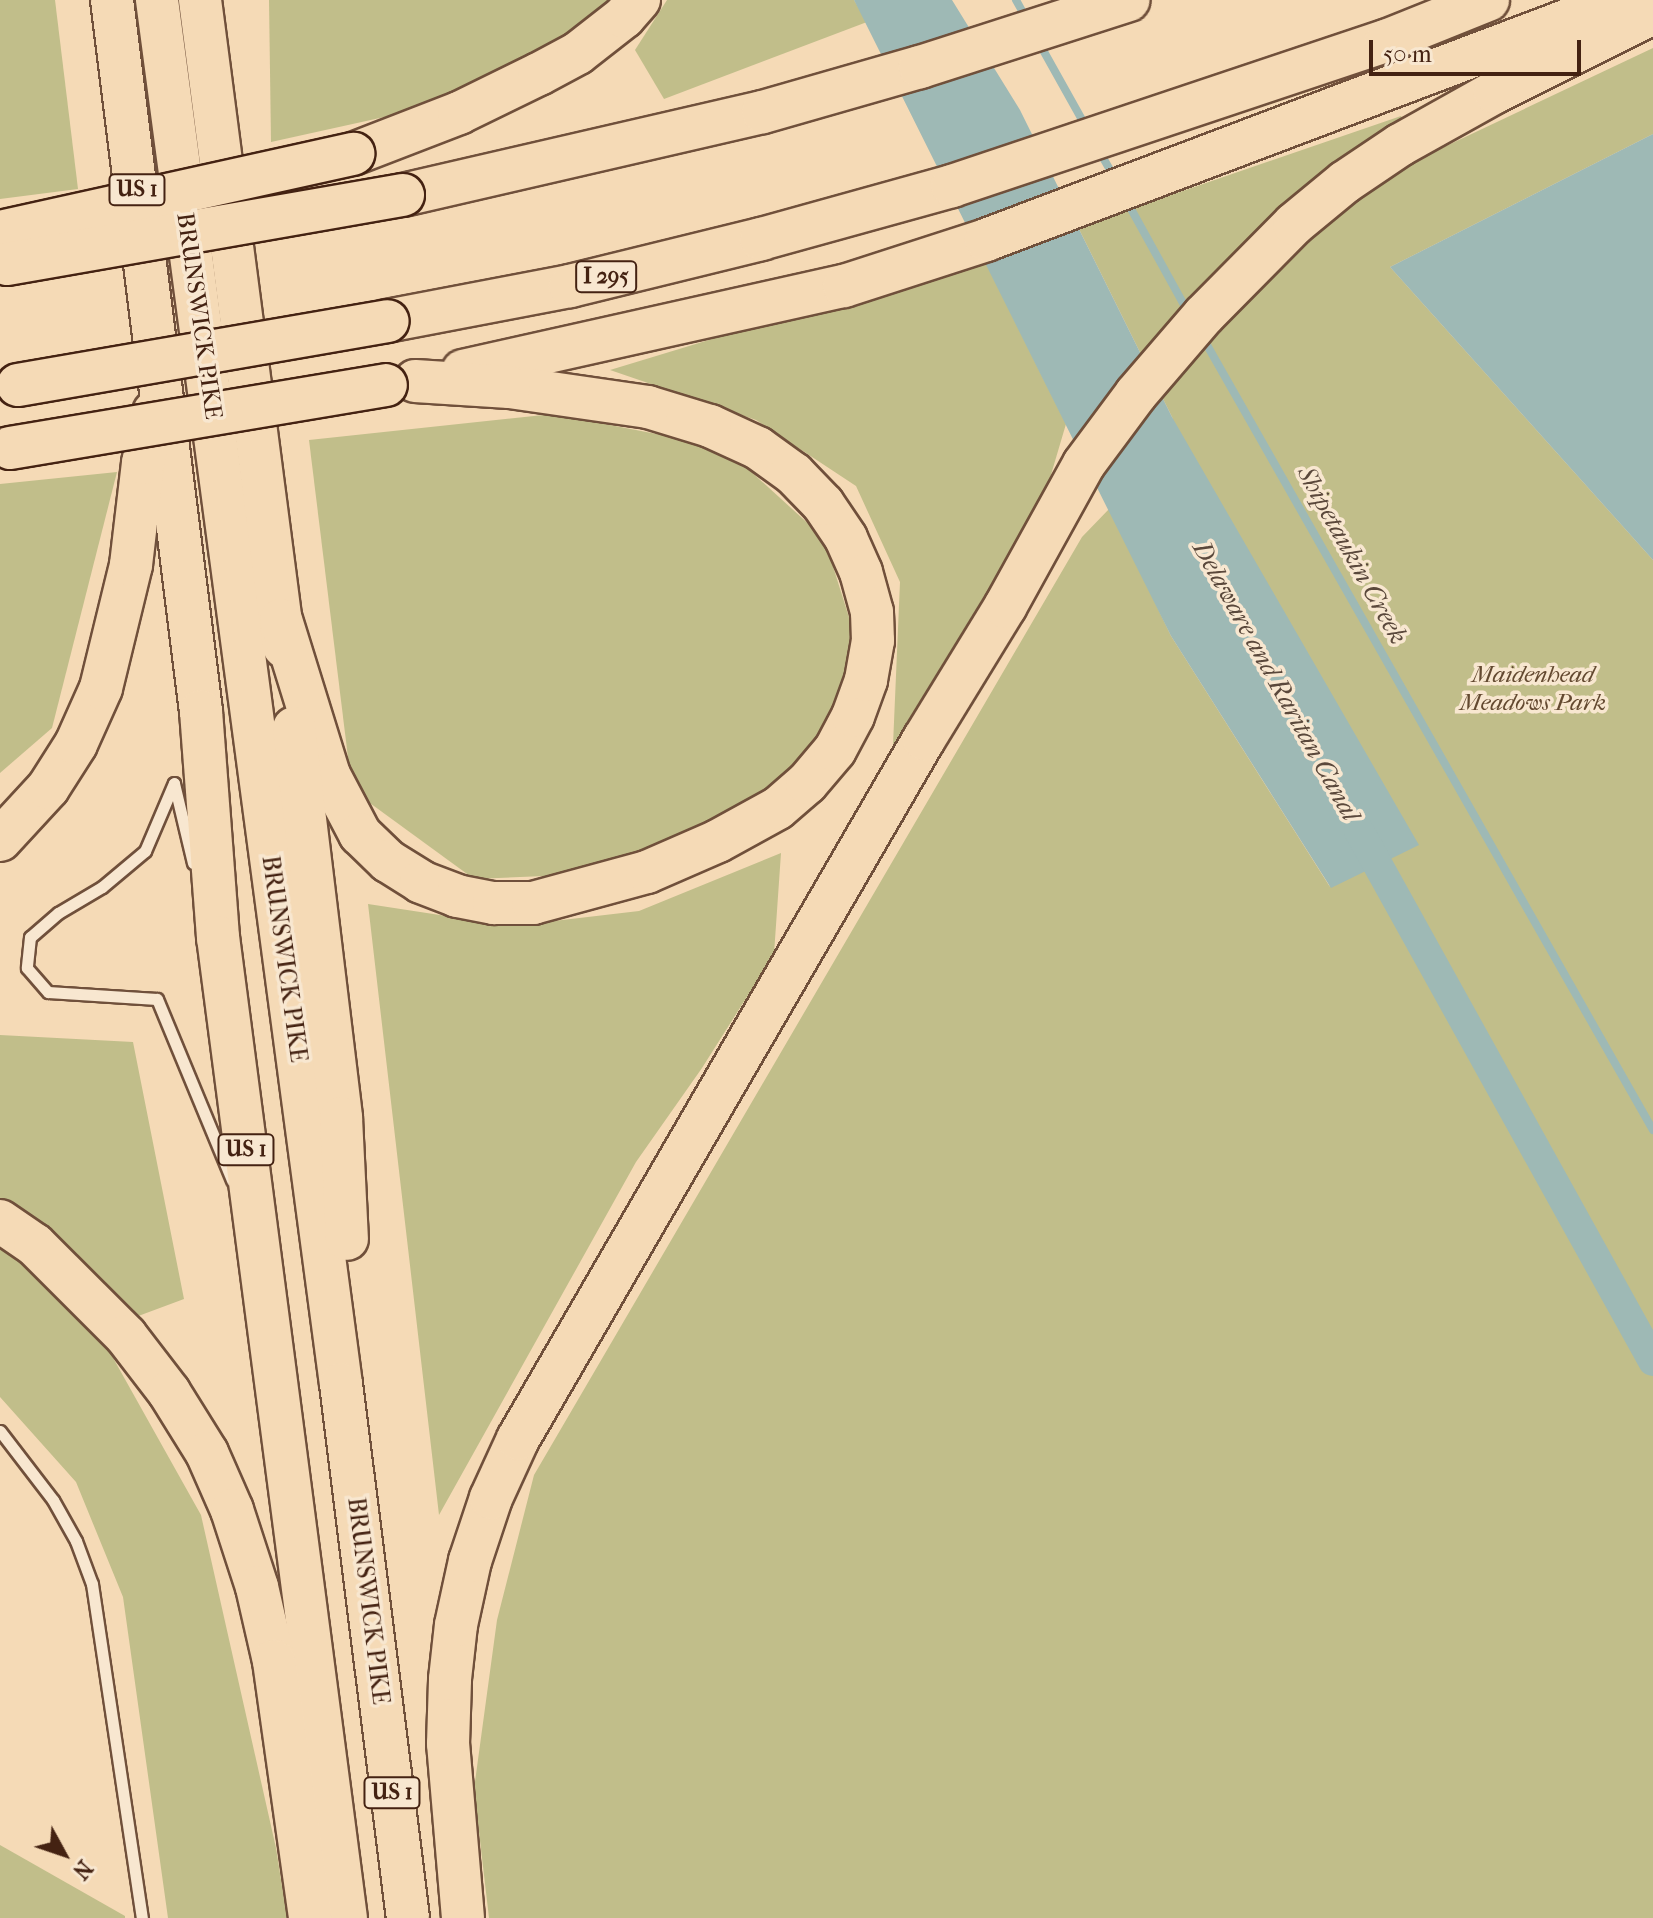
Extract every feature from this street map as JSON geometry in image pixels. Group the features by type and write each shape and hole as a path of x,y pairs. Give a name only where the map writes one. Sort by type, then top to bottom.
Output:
{"highway":[{"name":"BRUNSWICK PIKE","path":"112,0 201,711 227,1004 346,1918"},
{"name":"BRUNSWICK PIKE","path":"157,0 341,1384 408,1918"},
{"path":"200,0 281,620 341,1118 348,1266 341,1384"},
{"path":"219,135 232,0"},
{"path":"2,253 353,154 459,113 578,53 639,0"},
{"path":"2,253 403,195 763,112 920,67 1129,0"},
{"name":"I 295","path":"9,386 570,286 822,222 952,186 1214,100 1386,41 1488,0"},
{"path":"5,449 400,383 844,286 986,240 1621,0"},
{"path":"463,1918 448,1744 450,1679 456,1625 470,1561 491,1498 518,1439 1026,569 1084,464 1136,394 1224,294 1294,224 1345,182 1400,145 1495,92 1653,13"},
{"path":"0,840 48,788 76,744 101,688 131,565 143,463 161,380"},
{"path":"281,620 329,775 360,834 388,861 421,882 457,896 494,903 533,903 647,872 718,841 778,808 807,783 835,750 853,716 866,680 873,641 872,612 861,572 846,538 823,504 794,474 746,442 710,426 648,407 524,389 400,383"},
{"path":"0,1221 35,1245 126,1336 169,1392 213,1467 232,1510 257,1587 274,1661 310,1918"}],"lane":[{"path":"195,872 174,783 145,851 102,887 58,913 30,937 27,968 48,992 157,999 259,1244"},
{"path":"202,901 227,1004"},
{"path":"0,1431 53,1500 76,1541 92,1584 101,1622 142,1918"}],"green space":[{"path":"0,0 55,0 78,189 0,199"},
{"path":"269,0 610,0 545,61 416,110 271,142"},
{"path":"667,0 854,0 867,22 664,99 635,50"},
{"name":"Maidenhead Meadows Park","path":"1653,48 1653,134 1390,267 1653,560 1653,1918 489,1918 474,1789 497,1620 534,1475 1082,537 1110,508 1171,636 1330,887 1172,417 1078,227 1401,116 1425,156"},
{"path":"983,257 1066,424 1050,478 932,694 893,745 900,582 856,486 756,420 610,370"},
{"path":"553,414 724,447 824,538 859,649 826,745 761,796 593,874 474,879 352,790 309,440"},
{"path":"117,472 52,728 0,773 0,484"},
{"path":"781,853 774,954 702,1068 636,1162 439,1515 368,904 511,926 639,911"},
{"path":"0,1035 133,1042 184,1299 98,1331 201,1515 276,1848 287,1918 168,1918 123,1597 76,1482 0,1397"},
{"path":"0,1845 125,1916 125,1918 0,1918"}],"water":[{"path":"854,0 952,0 1020,110 1172,417 1419,845 1331,888 1171,636"},
{"path":"1653,134 1653,560 1390,267"}],"waterway":[{"name":"Shipetaukin Creek","path":"1016,0 1028,22"},
{"name":"Shipetaukin Creek","path":"1038,41 1086,127"},
{"name":"Shipetaukin Creek","path":"1098,149 1115,179"},
{"name":"Shipetaukin Creek","path":"1125,198 1188,312"},
{"name":"Shipetaukin Creek","path":"1203,338 1653,1130"},
{"name":"Delaware and Raritan Canal","path":"1359,831 1653,1361"}]}
